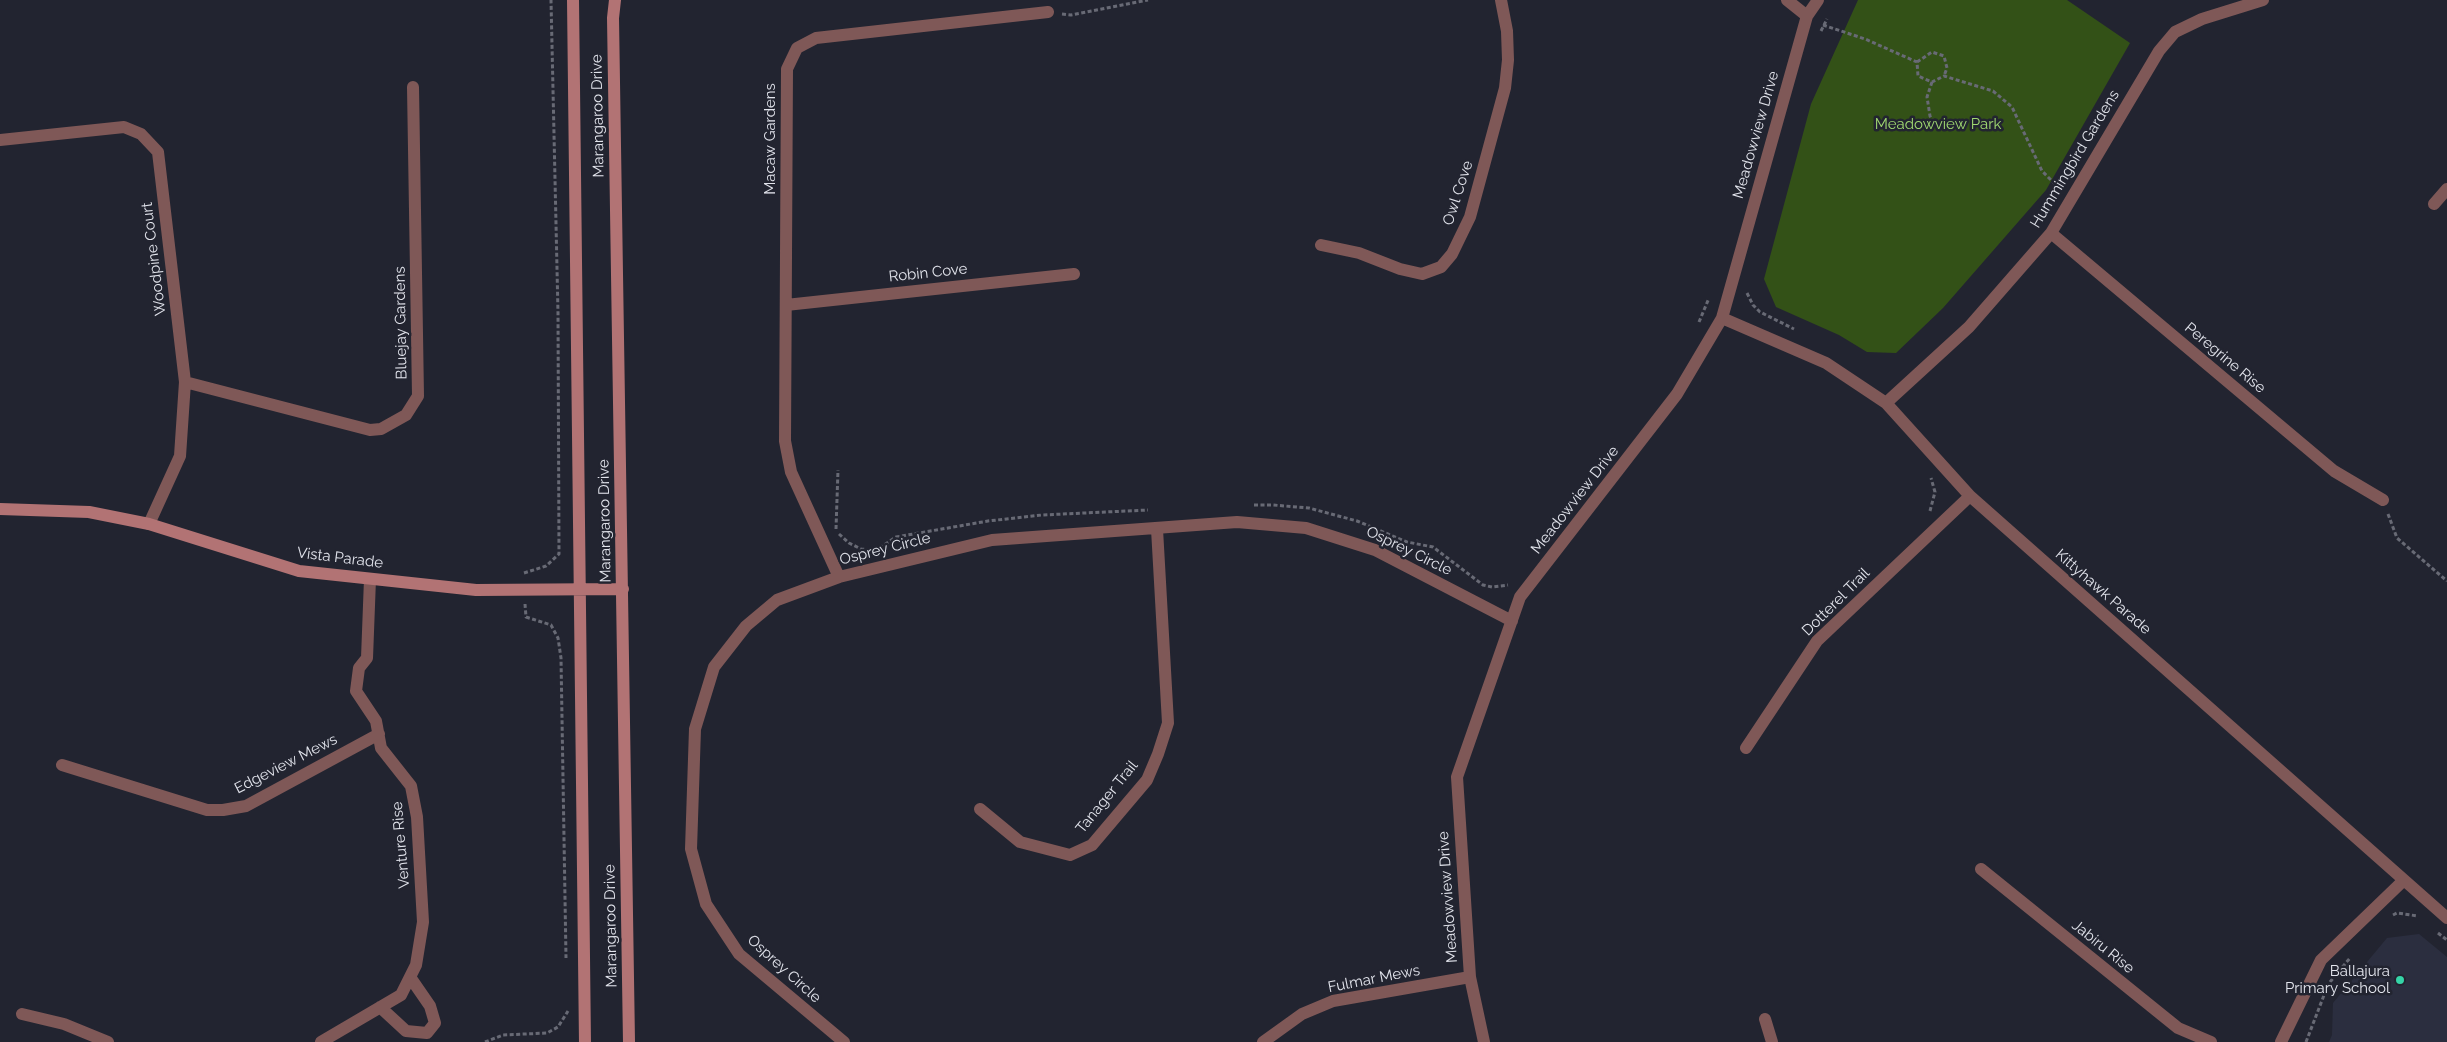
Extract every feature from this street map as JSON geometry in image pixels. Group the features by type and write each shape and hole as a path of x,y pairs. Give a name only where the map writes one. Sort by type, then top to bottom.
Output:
{"main road":[{"name":"Marangaroo Drive","path":"573,0 586,1042"},
{"name":"Marangaroo Drive","path":"615,0 612,18 623,589 629,1042"},
{"name":"Vista Parade","path":"0,509 89,512 149,524 299,571 476,590 623,589"}],"street":[{"name":"Owl Cove","path":"1321,244 1422,274 1441,267 1452,254 1470,217 1505,88 1508,60 1507,30 1502,0"},
{"path":"1787,0 1807,16"},
{"name":"Meadowview Drive","path":"1484,1042 1470,977 1457,777 1520,597 1677,394 1722,318 1807,16 1818,0"},
{"name":"Hummingbird Gardens","path":"1886,403 1969,327 2051,234 2158,51 2174,32 2202,19 2263,0"},
{"name":"Macaw Gardens","path":"839,577 790,464 785,441 787,69 798,48 816,38 1048,12"},
{"name":"Bluejay Gardens","path":"185,382 370,430 381,429 406,415 418,396 413,86"},
{"name":"Woodpine Court","path":"0,140 124,127 141,134 158,152 185,382 180,456 149,524"},
{"path":"2434,204 2447,189"},
{"name":"Peregrine Rise","path":"2051,234 2334,471 2383,500"},
{"name":"Robin Cove","path":"786,305 1074,274"},
{"name":"Kittyhawk Parade","path":"1722,318 1826,363 1886,403 1970,496 2447,918"},
{"name":"Dotterel Trail","path":"1746,748 1817,640 1970,496"},
{"name":"Osprey Circle","path":"844,1042 739,954 706,904 691,849 695,729 714,667 746,626 778,600 839,577 992,540 1237,522 1306,528 1375,550 1512,621"},
{"name":"Tanager Trail","path":"980,809 1020,842 1070,855 1092,845 1147,780 1168,723 1157,529"},
{"name":"Venture Rise","path":"321,1042 401,995 416,966 423,922 417,817 411,786 381,748 376,721 356,691 359,668 367,658 370,579"},
{"name":"Edgeview Mews","path":"62,766 207,810 223,810 246,806 378,734"},
{"name":"Jabiru Rise","path":"1981,869 2178,1028 2211,1042"},
{"path":"2281,1042 2321,960 2404,880"},
{"path":"380,1007 406,1031 427,1033 435,1024 430,1006 410,976"},
{"name":"Fulmar Mews","path":"1263,1042 1302,1014 1333,1001 1470,977"},
{"path":"22,1014 64,1024 108,1042"},
{"path":"1765,1019 1772,1042"}],"path":[{"path":"551,0 558,312 559,554 546,566 524,572 524,590 526,616 551,625 558,638 561,658 566,964"},
{"path":"1048,12 1071,15 1148,0"},
{"path":"1807,16 1824,26 1865,39 1917,62"},
{"path":"1820,33 1828,17"},
{"path":"1917,62 1932,52 1944,56 1947,68 1944,76 1932,82 1927,97 1930,116 1938,129"},
{"path":"1917,62 1918,76 1932,82"},
{"path":"1944,76 1993,91 2012,107 2042,171 2072,199"},
{"path":"1746,288 1747,296 1760,312 1797,330"},
{"path":"1698,324 1712,289"},
{"path":"838,470 836,528 840,536 849,544 861,549 871,550 881,547 896,537 988,521 1042,515 1158,510"},
{"path":"1925,470 1931,477 1935,492 1933,503 1926,518"},
{"path":"2383,500 2397,538 2447,582"},
{"path":"1244,506 1282,505 1309,508 1332,514 1408,542 1433,547 1483,584 1501,587 1516,582"},
{"path":"2390,916 2397,913 2407,913 2418,915 2422,919"},
{"path":"2433,929 2447,940"},
{"path":"2306,1042 2328,986 2350,957"},
{"path":"485,1042 503,1035 547,1033 558,1027 568,1012 567,1004"}],"shaded area":[{"name":"Ballajura Primary School","path":"2419,934 2447,957 2447,1042 2329,1042 2332,1035 2333,1003 2387,938"}],"green space":[{"name":"Meadowview Park","path":"1858,0 2067,0 2130,43 2046,190 1943,308 1896,353 1867,352 1839,335 1776,307 1764,279 1811,104"}],"place":[{"name":"Ballajura Primary School","path":"2400,980"}]}
